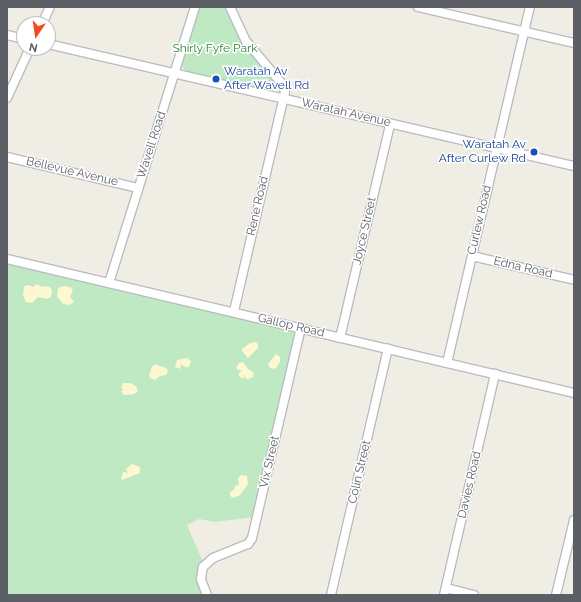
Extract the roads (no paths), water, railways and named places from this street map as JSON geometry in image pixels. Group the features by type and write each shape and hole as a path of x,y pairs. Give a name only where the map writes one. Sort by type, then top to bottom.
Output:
{"street":[{"name":"Wavell Road","path":"109,283 195,7"},
{"path":"230,7 246,41 285,88 283,99"},
{"path":"418,7 574,44"},
{"name":"Curlew Road","path":"447,363 530,7"},
{"name":"Waratah Avenue","path":"56,46 574,166"},
{"path":"7,98 26,56"},
{"name":"Rene Road","path":"234,312 283,99"},
{"name":"Joyce Street","path":"340,338 390,124"},
{"name":"Bellevue Avenue","path":"7,157 138,188"},
{"name":"Edna Road","path":"472,256 574,280"},
{"name":"Gallop Road","path":"7,259 574,393"},
{"name":"Vix Street","path":"207,595 201,579 203,567 213,558 243,546 252,538 301,328"},
{"name":"Colin Street","path":"331,595 388,349"},
{"name":"Davies Road","path":"445,592 495,374"},
{"path":"556,595 574,520"},
{"path":"445,592 474,595"}],"place":[{"name":"Waratah Av After Wavell Rd","path":"216,79"},
{"name":"Waratah Av After Curlew Rd","path":"534,152"}],"park label":[{"name":"Shirly Fyfe Park","path":"215,49"}]}
